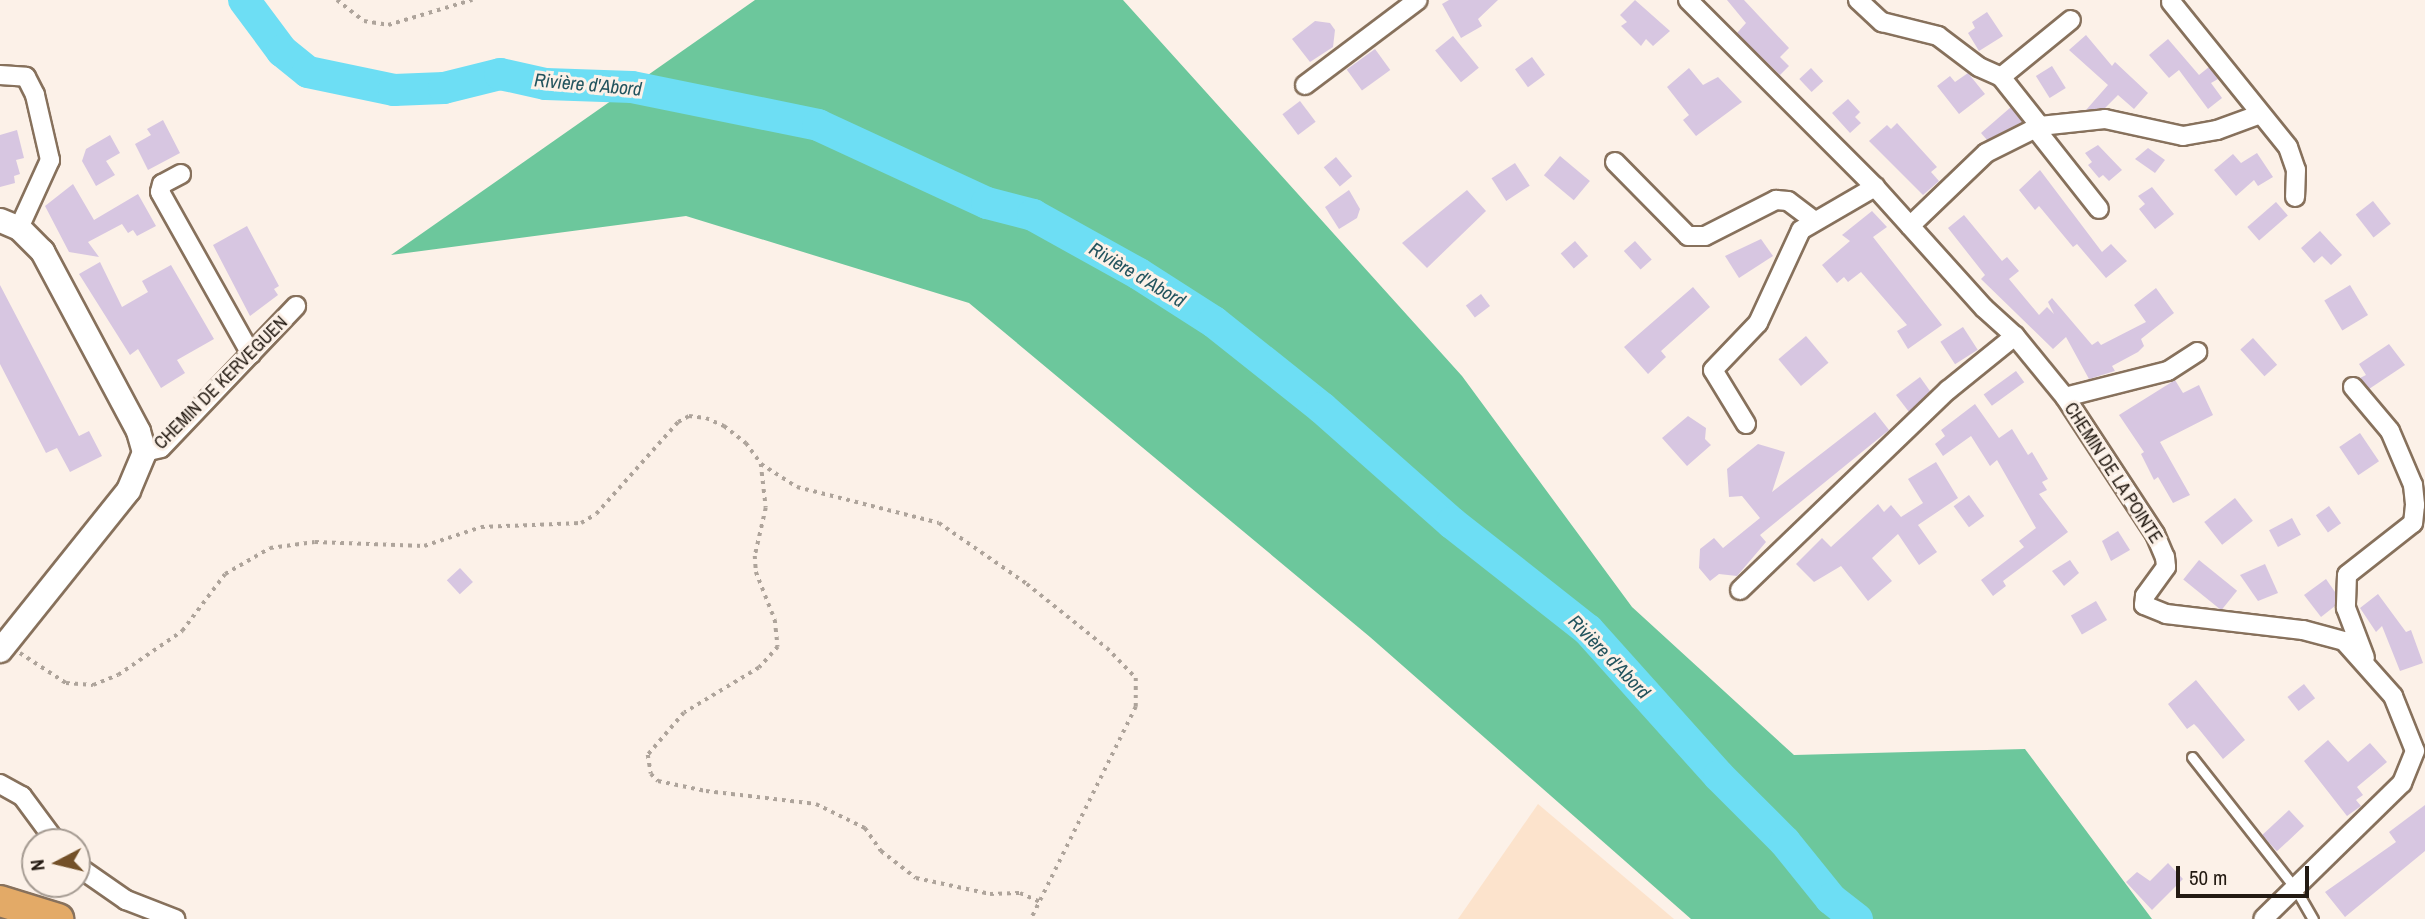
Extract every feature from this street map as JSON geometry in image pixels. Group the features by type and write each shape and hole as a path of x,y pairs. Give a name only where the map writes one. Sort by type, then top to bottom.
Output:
{"highway":[{"path":"0,903 48,919"},
{"path":"0,903 58,919"}],"street":[{"path":"1305,85 1418,0"},
{"name":"CHEMIN DE LA POINTE","path":"1688,0 1875,187 2015,336 2065,397 2155,534 2165,557 2165,568 2145,596 2144,605 2166,614 2324,634 2344,641 2368,664 2393,696 2420,755 2396,790 2263,919"},
{"path":"1858,0 1882,22 1938,36 1979,67 2001,77 2099,209"},
{"path":"2171,2 2258,115 2288,147 2296,170 2295,197"},
{"path":"2001,77 2071,20"},
{"path":"0,75 26,77 35,95 50,160 9,225 42,251 138,431 144,453 128,490 3,646"},
{"path":"1910,226 1986,153 2037,127 2070,120 2105,119 2183,136 2217,130 2258,115"},
{"path":"1615,162 1688,236 1705,236 1776,200 1788,201 1813,220"},
{"path":"181,174 162,184 160,192 251,354"},
{"path":"1745,424 1713,377 1713,370 1758,323 1785,258 1813,220 1875,187"},
{"name":"CHEMIN DE KERVEGUEN","path":"144,453 161,448 296,306"},
{"path":"1740,590 1948,390 2015,336"},
{"path":"2065,397 2168,371 2197,352"},
{"path":"2353,387 2390,431 2413,485 2419,522 2347,575 2346,608 2368,664"},
{"path":"0,784 22,796 46,828"},
{"path":"91,876 126,900 175,919"}],"lane":[{"path":"2192,757 2295,888 2313,919"}],"path":[{"path":"337,0 364,21 388,25 472,0"},
{"path":"3,646 66,683 93,685 118,675 182,631 225,574 260,552 315,541 424,546 481,527 581,523 596,514 666,435 689,416 724,426 746,443 761,464 797,487 939,523 1027,583 1107,648 1136,678 1136,707 1031,919"},
{"path":"761,464 766,508 755,556 756,572 775,620 778,647 759,668 684,713 648,755 651,774 658,780 694,789 816,804 865,828 881,851 916,878 990,894 1020,893 1040,902"}],"shaded area":[{"path":"1538,804 1674,919 1458,919"}],"green space":[{"path":"755,0 1123,0 1462,376 1632,607 1794,755 2025,749 2152,919 1691,919 1370,637 969,303 686,216 391,255"}],"building":[{"path":"1449,0 1498,0 1478,19 1482,26 1461,38 1442,4"},
{"path":"1635,0 1670,31 1653,46 1646,39 1641,46 1621,26 1627,22 1620,15"},
{"path":"1727,0 1744,0 1789,48 1780,57 1789,66 1780,75 1737,33 1746,23"},
{"path":"1987,12 2003,36 1979,51 1968,33 1975,28 1972,22"},
{"path":"1315,21 1330,23 1335,30 1333,47 1310,62 1292,39"},
{"path":"2086,35 2112,66 2115,62 2148,93 2134,109 2118,95 2105,108 2086,110 2108,85 2069,50"},
{"path":"1453,36 1479,68 1461,82 1435,50"},
{"path":"2168,39 2199,75 2209,67 2218,79 2211,83 2222,98 2208,109 2179,70 2169,78 2149,55"},
{"path":"1375,49 1390,70 1362,91 1347,70"},
{"path":"1532,57 1545,75 1528,87 1515,69"},
{"path":"2052,66 2066,88 2050,98 2036,76"},
{"path":"1689,68 1703,85 1718,77 1742,102 1696,136 1683,120 1689,115 1667,87"},
{"path":"1811,68 1823,81 1812,92 1799,79"},
{"path":"1968,73 1985,94 1959,114 1937,86 1950,76 1955,82"},
{"path":"1848,99 1860,112 1855,117 1861,123 1850,133 1832,113"},
{"path":"1300,101 1316,122 1298,135 1282,114"},
{"path":"2011,107 2022,122 1987,140 1981,133"},
{"path":"163,120 180,153 148,170 135,144 151,135 147,129"},
{"path":"1897,123 1937,167 1931,172 1939,181 1923,195 1869,141 1887,125 1891,129"},
{"path":"17,130 24,158 16,160 20,174 14,176 15,183 0,187 0,135"},
{"path":"110,135 120,153 106,161 115,175 96,186 82,161 86,149"},
{"path":"2098,145 2122,170 2109,181 2103,175 2099,178 2088,165 2092,162 2085,153"},
{"path":"2148,148 2165,160 2155,173 2135,159"},
{"path":"2257,153 2273,177 2258,186 2254,180 2236,196 2214,170 2233,154 2241,163"},
{"path":"1560,156 1590,181 1574,200 1544,175"},
{"path":"1336,157 1352,176 1340,186 1324,167"},
{"path":"1515,163 1530,186 1506,201 1492,178"},
{"path":"2040,170 2102,252 2111,244 2127,261 2106,278 2077,244 2073,247 2039,206 2035,210 2019,190"},
{"path":"73,184 94,220 138,194 156,226 137,236 133,230 128,233 122,224 88,242 99,257 69,252 45,206"},
{"path":"2152,187 2174,214 2155,229 2139,209 2145,204 2138,196"},
{"path":"1349,190 1360,209 1357,218 1339,229 1325,207"},
{"path":"1467,190 1486,211 1427,268 1402,243"},
{"path":"2373,201 2391,224 2374,237 2356,215"},
{"path":"2276,202 2288,216 2259,241 2247,227"},
{"path":"1872,211 1887,227 1873,237 1942,325 1908,349 1897,331 1907,325 1861,272 1848,282 1844,277 1837,283 1822,265 1850,241 1842,235"},
{"path":"1964,215 2002,261 2007,257 2019,271 2009,279 2039,315 2047,307 2054,314 2048,302 2052,298 2092,345 2098,341 2101,345 2146,322 2134,305 2156,288 2174,313 2141,339 2144,346 2138,352 2112,366 2115,371 2089,379 2066,337 2053,349 1981,279 1985,275 1948,228"},
{"path":"247,226 279,286 274,289 278,295 250,316 213,245"},
{"path":"2320,231 2342,255 2331,265 2322,256 2314,263 2301,248"},
{"path":"1761,239 1773,256 1739,278 1725,256"},
{"path":"1575,241 1588,256 1574,269 1561,253"},
{"path":"1635,241 1652,260 1641,270 1624,251"},
{"path":"100,262 122,307 148,292 142,281 171,265 214,339 177,360 185,373 161,388 138,349 130,355 79,274"},
{"path":"0,285 79,436 89,431 102,456 70,472 57,448 46,453 0,364"},
{"path":"2350,285 2368,315 2342,330 2324,300"},
{"path":"1693,287 1710,307 1661,351 1666,357 1648,374 1624,347"},
{"path":"1481,294 1490,306 1475,317 1466,305"},
{"path":"1963,327 1978,350 1955,364 1940,342"},
{"path":"1806,336 1828,363 1801,386 1778,359"},
{"path":"2253,338 2277,365 2264,376 2240,349"},
{"path":"2389,344 2405,365 2369,389 2360,378 2366,375 2359,364"},
{"path":"2016,371 2024,382 1992,406 1984,395"},
{"path":"1920,377 1930,391 1909,412 1896,395"},
{"path":"2175,380 2183,393 2199,385 2213,415 2160,442 2190,495 2173,503 2158,477 2154,480 2141,454 2144,452 2119,415"},
{"path":"1975,404 1999,438 2012,429 2028,455 2032,452 2048,479 2042,482 2047,490 2039,494 2068,532 2003,581 2006,586 1993,596 1981,580 2024,547 2019,541 2036,528 1997,460 1990,466 1971,436 1943,456 1935,444 1945,436 1941,430"},
{"path":"1875,412 1889,430 1760,535 1766,542 1737,576 1719,574 1710,581 1699,568 1700,549 1714,538 1723,548 1760,518 1742,496 1729,497 1727,469 1758,444 1785,452 1772,492"},
{"path":"1688,416 1706,428 1705,439 1711,445 1687,466 1662,438"},
{"path":"2360,433 2379,461 2358,475 2339,447"},
{"path":"1936,462 1958,498 1918,525 1937,552 1919,565 1898,534 1872,558 1892,581 1868,601 1841,566 1814,582 1796,564 1822,538 1831,547 1878,504 1884,512 1891,505 1901,517 1923,503 1908,479"},
{"path":"1969,495 1984,516 1969,527 1954,506"},
{"path":"2235,498 2253,521 2222,545 2204,522"},
{"path":"2329,506 2341,523 2328,532 2316,515"},
{"path":"2292,518 2301,535 2278,547 2269,530"},
{"path":"2118,531 2130,550 2111,561 2102,541"},
{"path":"2070,560 2079,573 2064,586 2052,571"},
{"path":"2199,560 2237,591 2221,610 2183,579"},
{"path":"2265,564 2278,593 2258,601 2240,575"},
{"path":"460,568 473,582 460,594 447,580"},
{"path":"2326,579 2335,592 2335,606 2321,617 2304,595"},
{"path":"2378,594 2406,632 2411,630 2423,663 2400,671 2382,626 2376,632 2360,608"},
{"path":"2096,601 2107,620 2082,635 2071,616"},
{"path":"2196,680 2245,740 2223,759 2194,724 2187,729 2168,704"},
{"path":"2304,684 2315,698 2299,711 2287,697"},
{"path":"2328,740 2348,762 2370,743 2387,762 2357,787 2363,795 2356,800 2361,806 2347,816 2304,761"},
{"path":"2425,805 2425,851 2345,917 2325,892 2396,842 2389,832"},
{"path":"2289,810 2304,826 2277,851 2262,835"},
{"path":"2168,863 2183,879 2152,910 2126,882 2137,872 2150,881"}],"waterway":[{"name":"Rivière d'Abord","path":"244,0 282,51 308,72 394,90 444,88 500,74 546,84 632,87 818,125 987,203 1033,215 1139,274 1214,322 1322,408 1452,523 1588,630 1719,776 1785,842 1831,899 1857,919"}]}
